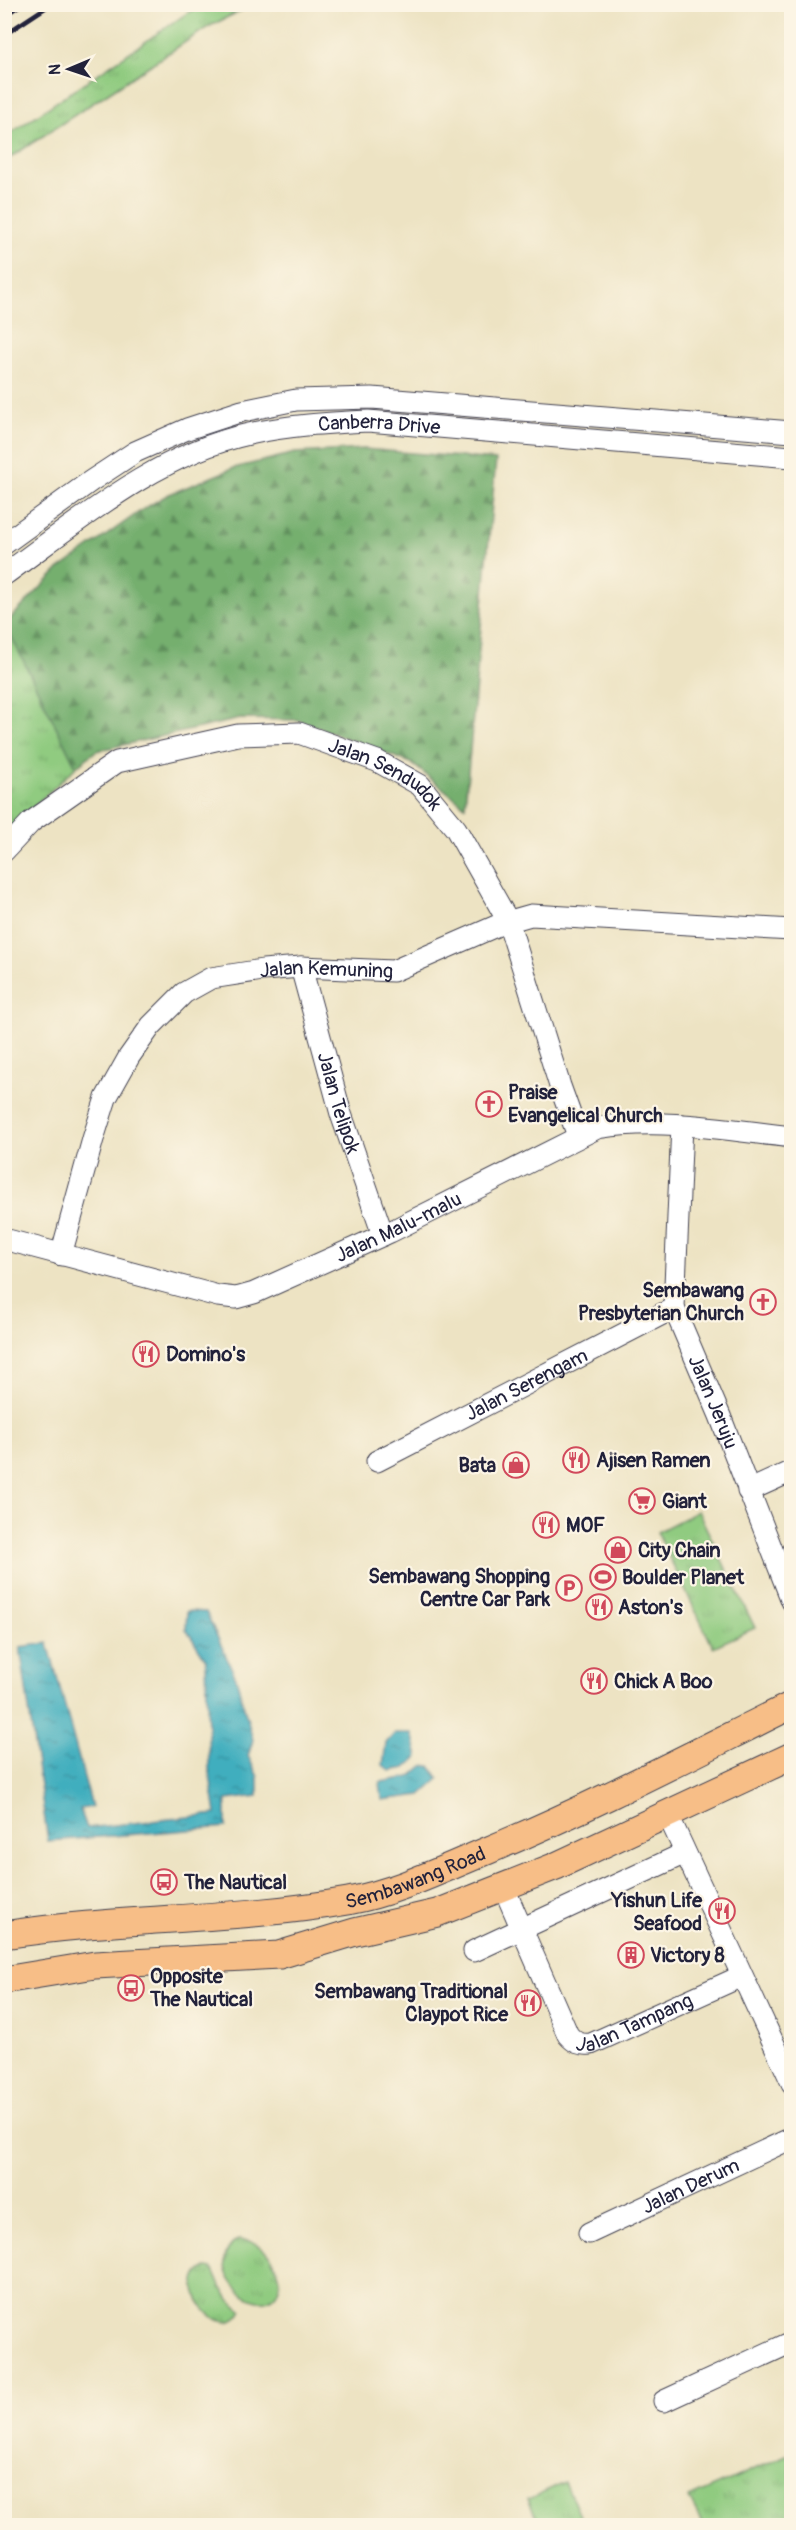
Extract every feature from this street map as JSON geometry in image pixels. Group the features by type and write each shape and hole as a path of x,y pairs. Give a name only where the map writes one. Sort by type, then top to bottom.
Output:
{"main road":[{"name":"Sembawang Road","path":"4,1935 44,1928 215,1917 349,1900 389,1889 425,1878 540,1829 628,1788 792,1705"},
{"name":"Sembawang Road","path":"4,1980 95,1965 279,1955 355,1932 437,1913 504,1888 668,1815 792,1756"},
{"path":"389,1889 393,1902 400,1910 408,1913 437,1913"}],"street":[{"name":"Canberra Drive","path":"4,544 135,452 187,429 242,411 296,400 372,398 792,432"},
{"name":"Canberra Drive","path":"4,575 88,514 156,471 197,451 248,434 303,424 368,421 792,458"},
{"name":"Jalan Sendudok","path":"4,850 31,822 117,762 238,735 299,733 377,761 420,785 456,828 508,921 556,1076 578,1136"},
{"name":"Jalan Kemuning","path":"61,1254 106,1098 151,1026 184,993 211,978 301,967 393,971 508,921 531,915 792,930"},
{"name":"Jalan Telipok","path":"301,967 341,1114 383,1235"},
{"name":"Jalan Malu-malu","path":"4,1239 218,1296 236,1298 255,1293 383,1235 597,1128 618,1124 682,1125 792,1137"},
{"name":"Jalan Jeruju","path":"682,1125 674,1308 720,1416 792,1600"},
{"name":"Jalan Serengam","path":"377,1461 674,1308"},
{"path":"748,1491 792,1471"},
{"path":"668,1815 792,2083"},
{"path":"474,1951 685,1852"},
{"name":"Jalan Tampang","path":"504,1888 568,2035 574,2042 583,2045 599,2040 742,1976"},
{"name":"Jalan Derum","path":"589,2233 792,2138"},
{"path":"664,2401 792,2342"}],"green space":[{"path":"205,4 252,5 208,27 5,161 5,137 189,12"},
{"path":"364,449 496,460 465,806 411,763 299,720 240,719 96,751 76,767 5,624 59,569 167,495 234,468 295,453"},
{"path":"4,625 76,767 5,833"},
{"path":"698,1511 755,1628 713,1647 657,1532"},
{"path":"238,2240 258,2245 275,2265 280,2281 279,2288 275,2295 266,2301 255,2300 244,2295 227,2275 225,2262 228,2250"},
{"path":"207,2267 212,2268 224,2291 242,2310 234,2320 224,2322 214,2317 204,2309 198,2298 195,2286 197,2275"},
{"path":"791,2453 791,2525 703,2525 689,2498"},
{"path":"565,2482 581,2518 565,2525 540,2525 528,2499"}],"water":[{"path":"187,1611 206,1612 236,1678 253,1740 248,1756 258,1777 258,1796 226,1800 226,1827 48,1841 20,1647 48,1643 92,1807 80,1809 87,1828 216,1814 209,1769 206,1660 186,1629"},
{"path":"395,1733 412,1733 418,1757 406,1768 390,1771 383,1765 386,1743"},
{"path":"423,1766 430,1766 439,1779 421,1795 382,1800 380,1782 410,1777"}],"railway":[{"path":"4,16 22,4"},
{"path":"4,35 51,4"}],"place":[{"name":"Praise Evangelical Church","path":"489,1104"},
{"name":"Sembawang Presbyterian Church","path":"763,1302"},
{"name":"Domino's","path":"146,1354"},
{"name":"Ajisen Ramen","path":"576,1460"},
{"name":"Bata","path":"516,1465"},
{"name":"Giant","path":"642,1501"},
{"name":"MOF","path":"546,1525"},
{"name":"City Chain","path":"618,1550"},
{"name":"Boulder Planet","path":"603,1577"},
{"name":"Sembawang Shopping Centre Car Park","path":"569,1588"},
{"name":"Aston's","path":"599,1607"},
{"name":"Chick A Boo","path":"594,1681"},
{"name":"The Nautical","path":"164,1882"},
{"name":"Yishun Life Seafood","path":"722,1911"},
{"name":"Victory 8","path":"631,1955"},
{"name":"Opposite The Nautical","path":"131,1988"},
{"name":"Sembawang Traditional Claypot Rice","path":"528,2003"}]}
